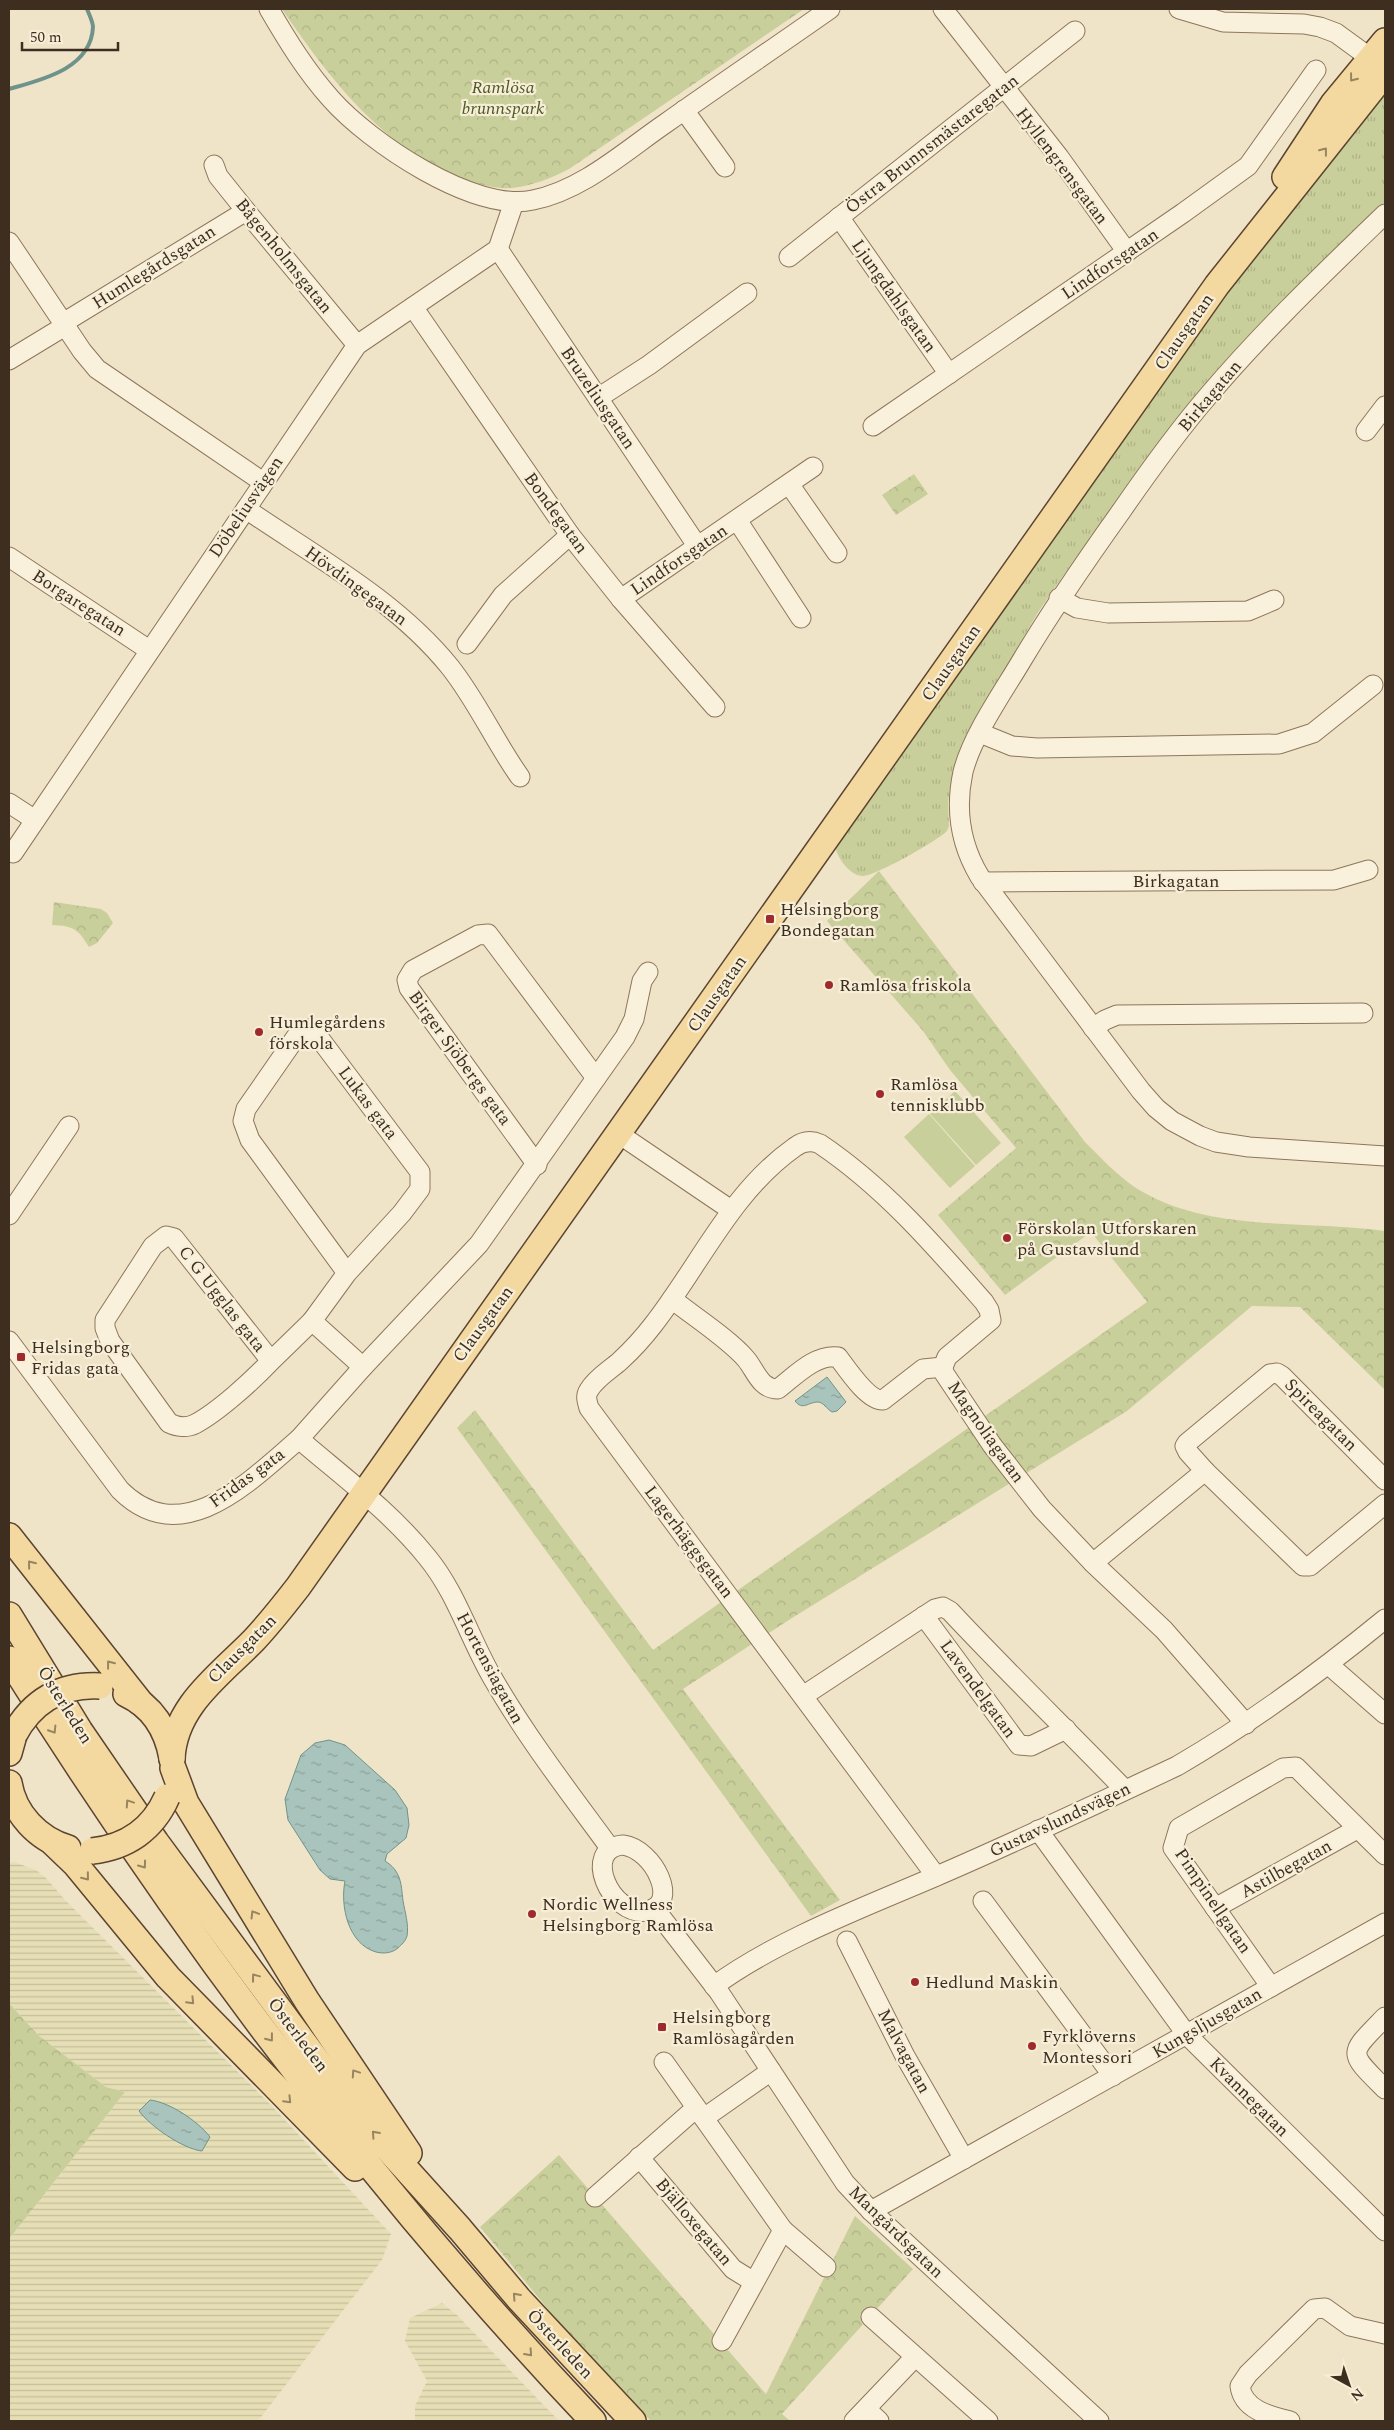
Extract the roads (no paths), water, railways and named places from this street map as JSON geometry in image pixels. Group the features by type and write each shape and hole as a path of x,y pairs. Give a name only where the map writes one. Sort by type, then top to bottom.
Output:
{"main road":[{"name":"Clausgatan","path":"52,1842 72,1849 92,1851 112,1848 138,1835 152,1822 168,1797 174,1743 182,1722 202,1690 272,1620 364,1496 426,1404 620,1134 1217,285 1381,60"},
{"path":"9,1536 164,1732 186,1803 307,2001 460,2230"},
{"name":"Österleden","path":"9,1615 80,1732 156,1842 358,2116 519,2299 633,2421"},
{"name":"Österleden","path":"9,1659 137,1856 203,1949 270,2038 448,2260 593,2421"},
{"path":"11,1744 26,1715 54,1694 76,1686 100,1686 121,1691 144,1706"},
{"name":"Clausgatan","path":"144,1706 172,1708 202,1690"},
{"path":"9,1783 13,1799 25,1819 76,1865 168,1977 448,2260"}],"street":[{"path":"269,9 304,66 331,99 351,119 408,160 455,186 487,198 514,202 531,201 564,190 598,170 830,9"},
{"name":"Hyllengrensgatan","path":"943,9 1003,88 1059,157 1126,252"},
{"path":"1179,9 1223,22 1274,16 1320,27 1336,33 1381,60"},
{"name":"Östra Brunnsmästaregatan","path":"789,257 1075,31"},
{"name":"Lindforsgatan","path":"874,426 1248,166 1316,70"},
{"path":"684,110 725,168"},
{"name":"Bågenholmsgatan","path":"214,165 218,176 357,345"},
{"path":"498,249 514,202"},
{"name":"Humlegårdsgatan","path":"9,360 246,211"},
{"name":"Ljungdahlsgatan","path":"839,217 949,374"},
{"name":"Birkagatan","path":"1382,224 1280,318 1207,397 1146,476 1059,598 980,733 964,769 959,794 959,817 965,848 983,882 1156,1108 1172,1120 1200,1136 1216,1142 1249,1147 1385,1156"},
{"path":"9,242 64,325 97,369 263,482"},
{"name":"Döbeliusvägen","path":"13,852 357,345 498,249"},
{"name":"Bruzeliusgatan","path":"498,249 698,547"},
{"path":"598,398 649,365 747,293"},
{"name":"Bondegatan","path":"413,307 570,535 715,707"},
{"path":"1366,431 1385,406"},
{"name":"Lindforsgatan","path":"622,599 812,467"},
{"path":"789,484 837,553"},
{"name":"Hövdingegatan","path":"246,509 378,598 399,615 450,668 520,777"},
{"name":"Lindforsgatan","path":"737,520 801,618"},
{"path":"468,644 502,596 570,535"},
{"name":"Borgaregatan","path":"9,557 150,650"},
{"path":"1059,598 1077,608 1108,612 1248,611 1274,600"},
{"path":"980,733 1012,746 1037,748 1279,744 1313,733 1373,685"},
{"path":"9,803 35,820"},
{"name":"Birkagatan","path":"983,882 1334,880 1368,870"},
{"name":"Birger Sjöbergs gata","path":"536,1164 409,988 407,980 413,970 478,935 488,934 596,1078"},
{"path":"299,1439 363,1367 479,1244 596,1078 634,1019 642,981 648,972"},
{"path":"1093,1028 1117,1015 1363,1013"},
{"name":"Lukas gata","path":"312,1321 347,1273 402,1213 420,1190 420,1172 317,1035 307,1029 296,1037 246,1109 243,1121 250,1140 347,1273"},
{"path":"9,1215 69,1126"},
{"path":"620,1134 731,1210"},
{"name":"Magnoliagatan","path":"731,1210 764,1174 794,1147 804,1142 812,1142 827,1149 888,1198 931,1240 989,1310 991,1320 947,1357 942,1367 944,1373 1012,1471 1092,1563 1164,1630 1246,1724"},
{"name":"Lagerhäggsgatan","path":"731,1210 672,1299 635,1346 593,1385 587,1396 587,1402 589,1408 936,1876"},
{"name":"C G Ugglas gata","path":"271,1361 171,1236 166,1236 153,1246 105,1320 105,1328 110,1341 169,1423 175,1426 196,1423 244,1388 312,1321"},
{"path":"672,1299 746,1359 764,1385 771,1389 778,1389 818,1360 828,1356 838,1357 870,1396 877,1400 883,1400 923,1369 942,1367"},
{"path":"312,1321 363,1367"},
{"name":"Fridas gata","path":"9,1341 120,1490 136,1502 155,1512 176,1515 188,1514 209,1507 299,1439 364,1496"},
{"name":"Spireagatan","path":"1385,1480 1277,1373 1270,1374 1185,1446 1205,1471 1303,1566 1310,1566 1385,1504"},
{"path":"1092,1563 1205,1471"},
{"name":"Hortensiagatan","path":"364,1496 411,1539 434,1566 453,1598 490,1674 518,1721 610,1848"},
{"name":"Lavendelgatan","path":"803,1696 924,1616 939,1608 950,1611 1125,1790"},
{"name":"Lavendelgatan","path":"924,1616 1019,1745 1031,1746 1066,1729"},
{"name":"Gustavslundsvägen","path":"714,1986 728,1976 794,1940 1177,1766 1246,1724 1329,1665 1385,1619"},
{"path":"1329,1665 1382,1707"},
{"name":"Pimpinellgatan","path":"1271,1987 1173,1848 1179,1828 1283,1768 1296,1767 1385,1855"},
{"name":"Astilbegatan","path":"1216,1908 1357,1829"},
{"name":"Kvannegatan","path":"1038,1830 1187,2035 1385,2231"},
{"path":"623,1845 632,1847 641,1852 658,1870 662,1881 662,1893 654,1908 648,1911 638,1911 626,1907 617,1900 605,1879 602,1869 604,1859 610,1848 623,1845"},
{"path":"983,1901 1113,2076"},
{"path":"654,1908 714,1986"},
{"name":"Kungsljusgatan","path":"871,2211 1385,1923"},
{"name":"Malvagatan","path":"847,1941 905,2056 964,2159"},
{"name":"Mangårdsgatan","path":"714,1986 845,2183 871,2211 1093,2419"},
{"path":"1385,2017 1358,2044 1355,2052 1358,2062 1385,2089"},
{"path":"664,2062 783,2230 826,2267"},
{"path":"595,2197 639,2156 700,2113 771,2071"},
{"name":"Bjälloxegatan","path":"639,2156 733,2269 754,2282"},
{"path":"722,2342 783,2230"},
{"path":"1290,2421 1265,2415 1256,2410 1242,2394 1240,2386 1248,2374 1314,2309 1325,2308 1350,2326 1385,2334"},
{"path":"871,2317 988,2421"},
{"path":"867,2417 915,2357"}],"water":[{"path":"827,1377 846,1402 837,1411 832,1412 820,1402 803,1406 795,1401"},
{"path":"329,1740 345,1745 395,1790 407,1808 409,1825 406,1838 387,1854 385,1861 394,1869 399,1878 408,1927 407,1936 404,1941 396,1950 391,1952 376,1952 366,1948 359,1941 348,1923 345,1912 345,1881 330,1879 320,1870 288,1820 285,1799 301,1755 315,1743"},
{"path":"150,2100 174,2108 205,2131 210,2137 202,2151 177,2141 159,2130 144,2117 139,2111"}],"waterway":[{"path":"9,89 49,77 74,63 84,53 90,41 93,27 87,9"}],"place":[{"name":"Helsingborg Bondegatan","path":"770,919"},
{"name":"Ramlösa friskola","path":"829,985"},
{"name":"Humlegårdens förskola","path":"259,1032"},
{"name":"Ramlösa tennisklubb","path":"880,1094"},
{"name":"Förskolan Utforskaren på Gustavslund","path":"1007,1238"},
{"name":"Helsingborg Fridas gata","path":"21,1357"},
{"name":"Nordic Wellness Helsingborg Ramlösa","path":"532,1914"},
{"name":"Hedlund Maskin","path":"915,1982"},
{"name":"Helsingborg Ramlösagården","path":"662,2027"},
{"name":"Fyrklöverns Montessori","path":"1032,2046"}],"park label":[{"name":"Ramlösa brunnspark","path":"503,97"}]}
